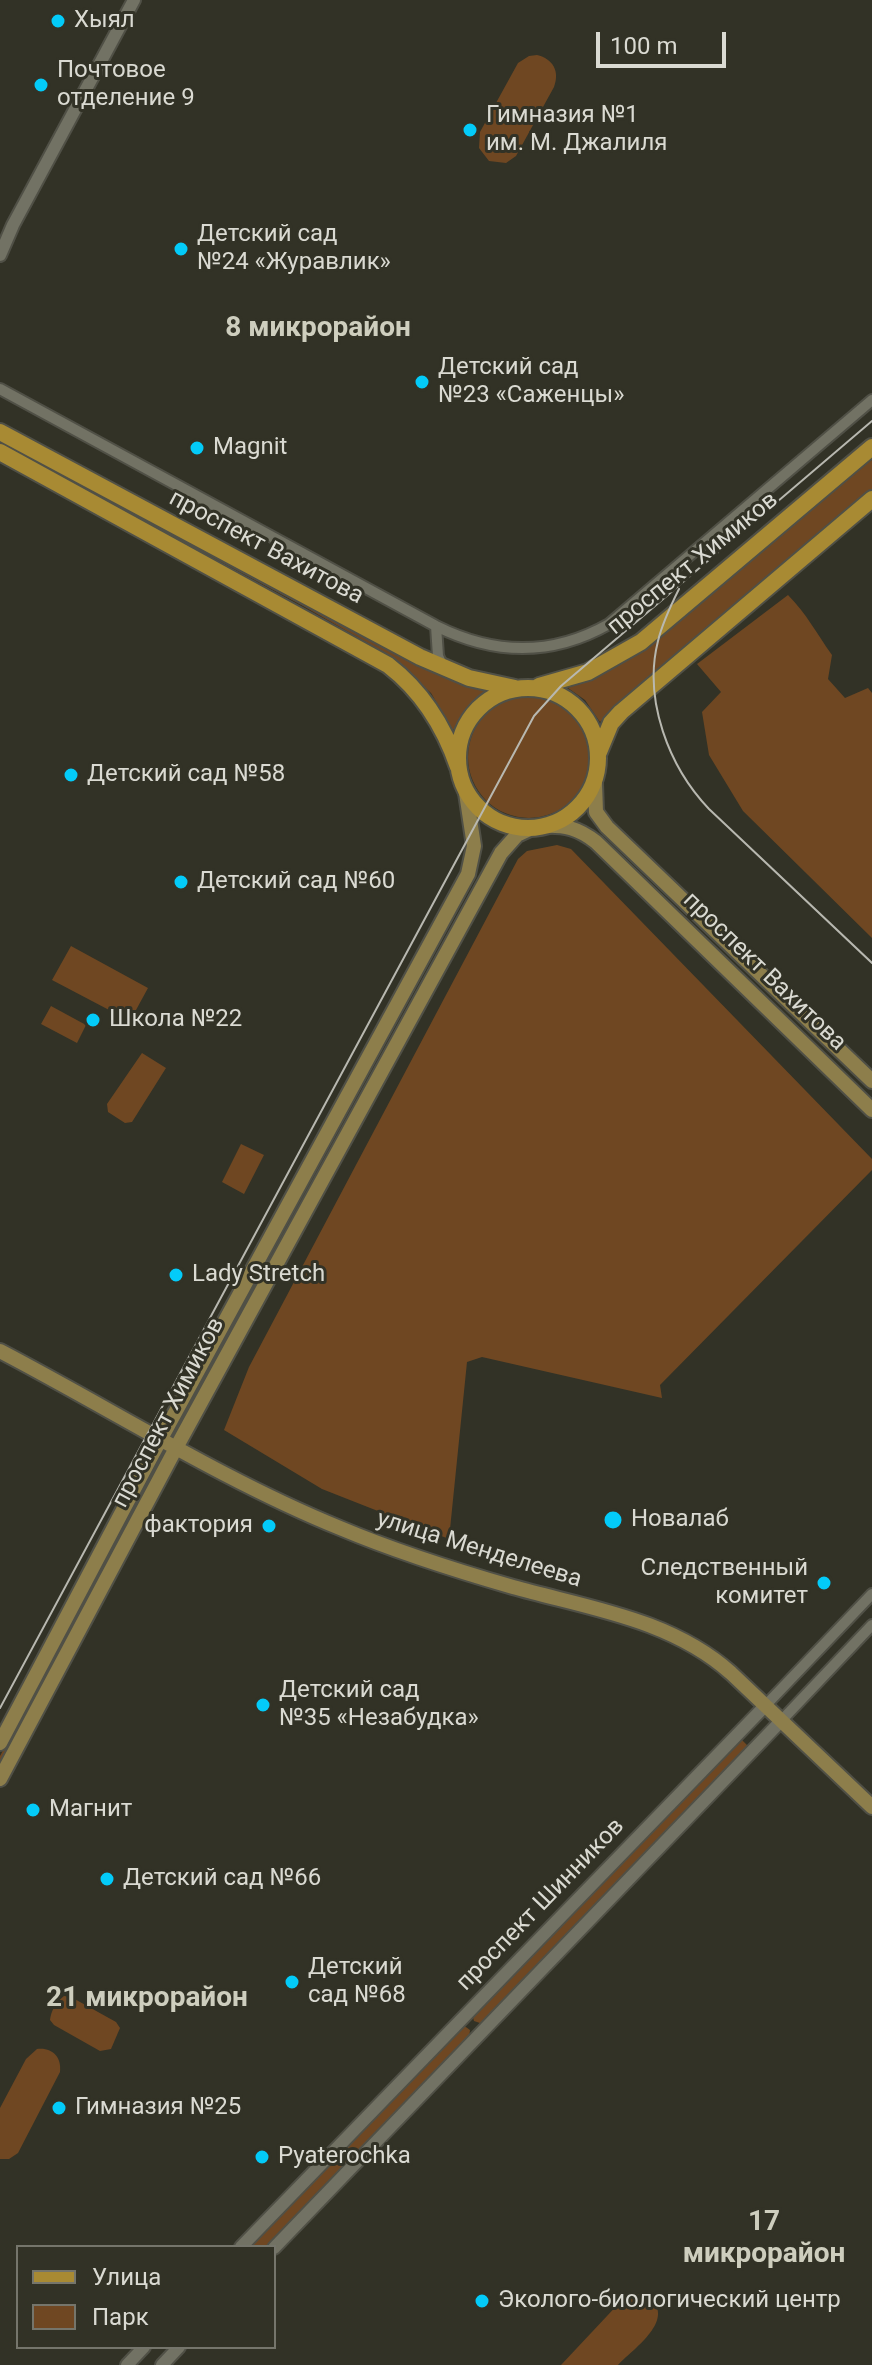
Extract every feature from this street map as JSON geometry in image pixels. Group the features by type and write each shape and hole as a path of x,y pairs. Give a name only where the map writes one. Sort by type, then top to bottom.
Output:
{"main road":[{"name":"проспект Вахитова","path":"0,432 444,669 469,678 554,692 577,708 594,735 599,754 594,805 600,819 872,1081"},
{"name":"проспект Химиков","path":"522,688 588,672 630,650 872,447"},
{"name":"проспект Вахитова","path":"0,452 388,665 416,688 431,708 451,747 466,793 479,809 490,818 512,827 568,826 596,842 872,1110"},
{"path":"599,754 611,723 621,712 872,499"},
{"name":"проспект Вахитова","path":"458,767 462,732 469,718 495,695 522,688"},
{"path":"537,827 573,812 595,783"},
{"name":"проспект Химиков","path":"0,1743 120,1515 468,874 474,846 466,793"},
{"name":"проспект Химиков","path":"0,1779 176,1448 501,853 517,835 537,827"},
{"path":"263,1253 279,1261"},
{"name":"улица Менделеева","path":"0,1351 176,1448 311,1515 404,1554 480,1578 615,1613 683,1639 712,1656 872,1807"},
{"path":"120,1515 120,1533 126,1535 135,1527"}],"street":[{"path":"0,255 13,225 134,0"},
{"path":"0,238 13,225"},
{"path":"0,389 436,626 469,641 522,650 567,643 598,630 624,612 872,400"},
{"path":"436,626 438,656 444,669"},
{"name":"проспект Шинников","path":"243,2245 872,1594"},
{"name":"проспект Шинников","path":"276,2246 872,1625"},
{"path":"744,1727 752,1727 759,1733 761,1742"},
{"path":"464,2016 481,2033"},
{"path":"127,2365 142,2349"},
{"path":"162,2365 177,2349"}],"green space":[{"path":"537,55 554,66 554,87 516,156 506,163 489,161 479,148 480,132 518,63"},
{"path":"0,438 303,599 391,651 437,674 483,688 485,692 452,729 431,693 387,654 0,443"},
{"path":"872,460 872,491 652,674 600,722 585,700 568,688 610,670 655,641 850,474"},
{"path":"788,595 832,655 828,679 845,698 868,688 872,693 872,938 743,811 709,755 702,712 721,692 697,664"},
{"path":"529,696 552,701 572,714 585,734 590,757 585,780 572,800 552,813 529,818 506,813 486,800 473,780 468,757 473,734 486,714 506,701"},
{"path":"557,845 571,849 872,1159 872,1170 660,1385 662,1398 482,1357 467,1362 449,1539 322,1489 224,1430 249,1367 518,859 527,851"},
{"path":"71,946 148,988 130,1021 52,980"},
{"path":"51,1006 86,1025 77,1043 41,1024"},
{"path":"142,1053 166,1068 132,1122 125,1123 108,1112 107,1104"},
{"path":"241,1144 264,1155 244,1194 222,1182"},
{"path":"114,1541 118,1543 0,1765 0,1756"},
{"path":"739,1737 749,1747 485,2021 474,2021 472,2014"},
{"path":"64,1996 116,2022 120,2028 111,2049 100,2051 54,2025 50,2020 51,2013"},
{"path":"463,2025 470,2030 469,2038 271,2245 250,2245"},
{"path":"37,2049 55,2054 60,2072 18,2153 9,2159 0,2159 0,2108 26,2059"},
{"path":"633,2294 651,2299 658,2312 653,2329 639,2345 618,2365 561,2365 622,2300"}],"tram line":[{"path":"0,1708 534,716 561,686 872,421"},
{"path":"679,589 662,628 654,663 657,709 671,753 709,809 872,963"}],"place":[{"name":"Хыял","path":"58,21"},
{"name":"Почтовое отделение 9","path":"41,85"},
{"name":"Гимназия №1 им. М. Джалиля","path":"470,130"},
{"name":"Детский сад №24 «Журавлик»","path":"181,249"},
{"name":"Детский сад №23 «Саженцы»","path":"422,382"},
{"name":"Magnit","path":"197,448"},
{"name":"Детский сад №58","path":"71,775"},
{"name":"Детский сад №60","path":"181,882"},
{"name":"Школа №22","path":"93,1020"},
{"name":"Lady Stretch","path":"176,1275"},
{"name":"Новалаб","path":"613,1520"},
{"name":"фактория","path":"269,1526"},
{"name":"Следственный комитет","path":"824,1583"},
{"name":"Детский сад №35 «Незабудка»","path":"263,1705"},
{"name":"Магнит","path":"33,1810"},
{"name":"Детский сад №66","path":"107,1879"},
{"name":"Детский сад №68","path":"292,1982"},
{"name":"Гимназия №25","path":"59,2108"},
{"name":"Pyaterochka","path":"262,2157"},
{"name":"Эколого-биологический центр","path":"482,2301"}],"district":[{"name":"8 микрорайон","path":"318,329"},
{"name":"21 микрорайон","path":"147,1999"},
{"name":"17 микрорайон","path":"764,2239"}]}
